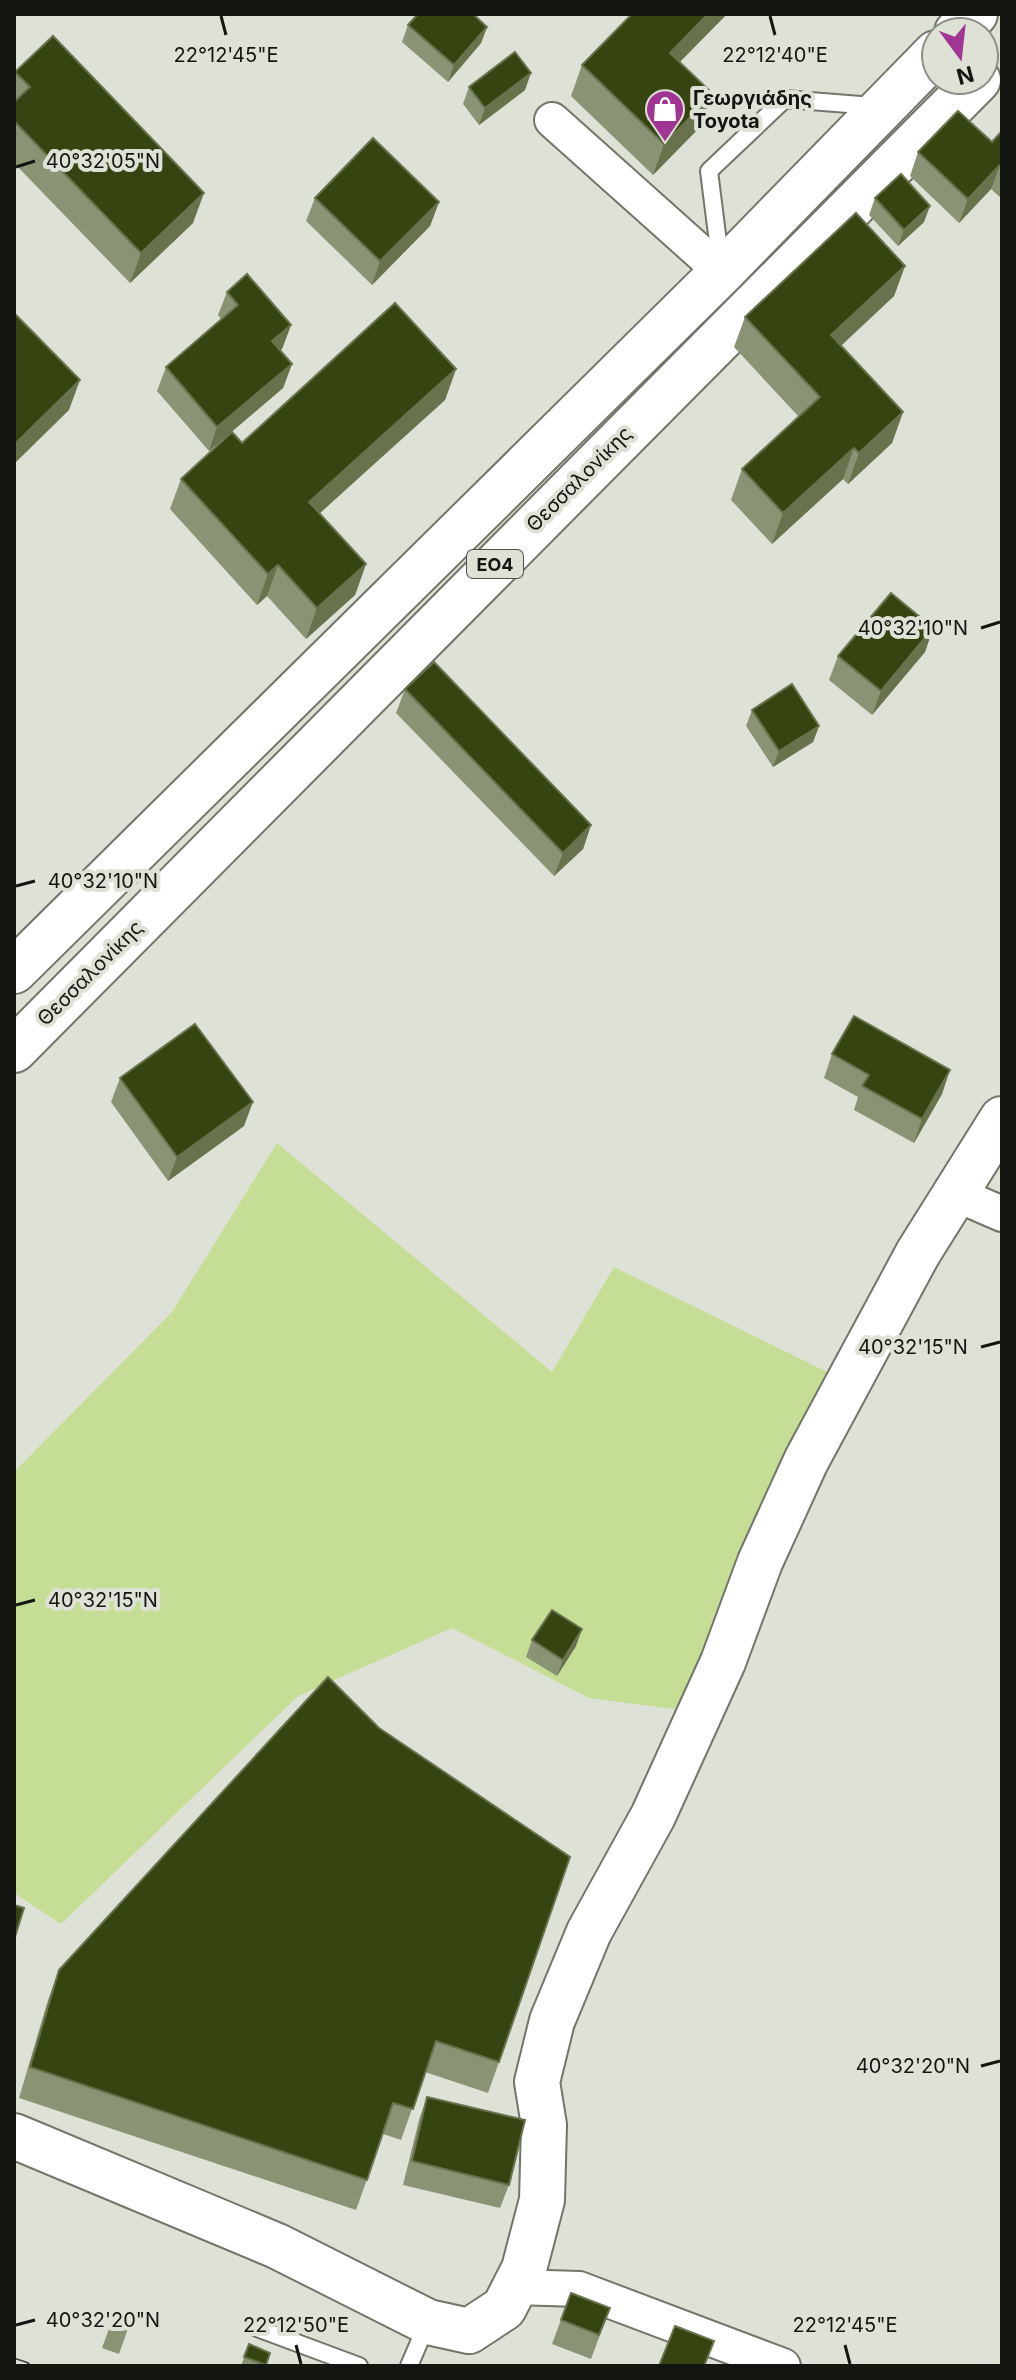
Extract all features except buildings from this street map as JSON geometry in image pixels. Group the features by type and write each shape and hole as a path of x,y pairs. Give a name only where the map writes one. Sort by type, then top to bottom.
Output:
{"main road":[{"name":"ΕΟ4","path":"14,971 722,272 920,69"},
{"name":"Θεσσαλονίκης","path":"14,1050 962,96"},
{"path":"14,2136 277,2246 428,2322 469,2331 504,2308 524,2269 542,2200 544,2125 537,2082 552,2021 589,1932 653,1816 717,1676 760,1562 806,1461 918,1253 1002,1119"}],"street":[{"path":"552,120 722,272"},
{"path":"956,1194 1002,1214"},
{"path":"515,2287 579,2289 783,2366"}],"lane":[{"path":"722,272 709,171 785,99 883,107"},
{"path":"409,2366 428,2322"},
{"path":"257,2328 359,2366"}],"green space":[{"path":"277,1143 552,1372 614,1267 829,1373 681,1710 589,1698 452,1628 298,1696 61,1924 14,1893 14,1472 172,1312"}],"railway":[{"path":"14,2362 26,2366"}],"place":[{"name":"Γεωργιάδης Toyota","path":"665,143"}]}
